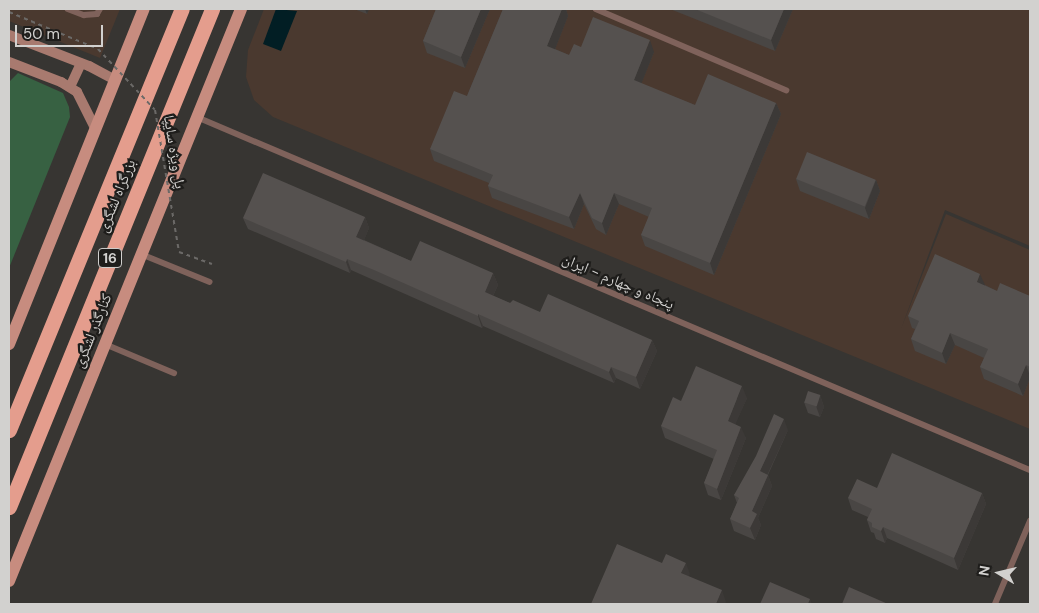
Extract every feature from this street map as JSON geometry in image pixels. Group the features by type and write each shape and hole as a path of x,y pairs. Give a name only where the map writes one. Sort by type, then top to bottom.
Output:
{"highway":[{"name":"بزرگراه لشگری","path":"9,430 182,9"},
{"name":"بزرگراه لشگری","path":"9,507 212,9"}],"main road":[{"path":"9,344 144,9"},
{"name":"کنارگذر لشگری","path":"9,581 241,9"},
{"path":"9,35 81,63 115,80"},
{"path":"9,62 70,87 77,92 95,128"},
{"path":"70,87 81,63"}],"lane":[{"path":"68,9 84,15 97,14 100,9"},
{"path":"596,9 786,90"},
{"name":"پنجاه و چهارم - ایران","path":"197,117 1030,470"},
{"path":"141,254 210,282"},
{"path":"105,344 174,373"},
{"path":"995,604 1030,521"}],"path":[{"name":"پل ویژه سایپا","path":"9,12 98,49 155,110 179,252 212,264"}],"shaded area":[{"path":"9,9 120,9 100,58 9,21"},
{"path":"264,9 1030,9 1030,246 945,210 901,329 946,214 1030,250 1030,429 273,117 254,100 246,77 248,50"}],"green space":[{"path":"18,73 63,93 69,107 70,117 9,268 9,82"}],"water":[{"path":"276,9 297,11 281,51 263,44"}],"building":[{"path":"436,9 481,9 461,57 423,41"},
{"path":"503,9 562,9 547,46 569,55 574,44 581,47 593,17 650,40 634,80 695,105 708,74 776,103 710,263 641,235 652,208 614,193 602,223 592,218 580,193 569,217 488,186 493,175 430,149 454,91 467,96"},
{"path":"695,9 784,9 771,40"},
{"path":"807,152 876,180 865,207 796,179"},
{"path":"263,173 365,217 356,237 411,261 420,241 493,273 485,292 510,303 513,300 540,312 548,294 652,340 636,377 611,367 609,372 374,270 347,259 346,262 243,218"},
{"path":"935,254 980,274 977,282 997,291 1000,283 1030,296 1030,367 1026,365 1018,384 980,367 988,349 950,333 942,353 911,339 919,321 908,316"},
{"path":"696,366 742,386 728,421 741,427 717,489 704,483 717,450 661,426 673,397 681,401"},
{"path":"808,391 820,395 817,406 804,402"},
{"path":"774,414 784,419 760,471 768,475 752,511 757,514 750,528 730,519 739,498 734,495 756,456"},
{"path":"892,453 982,493 954,558 883,527 881,531 872,527 872,523 867,520 872,509 848,498 857,479 877,488"},
{"path":"617,544 662,563 666,554 686,563 681,573 722,590 716,604 591,604"},
{"path":"770,582 810,599 808,604 760,604"},
{"path":"849,587 888,604 842,604"}]}
